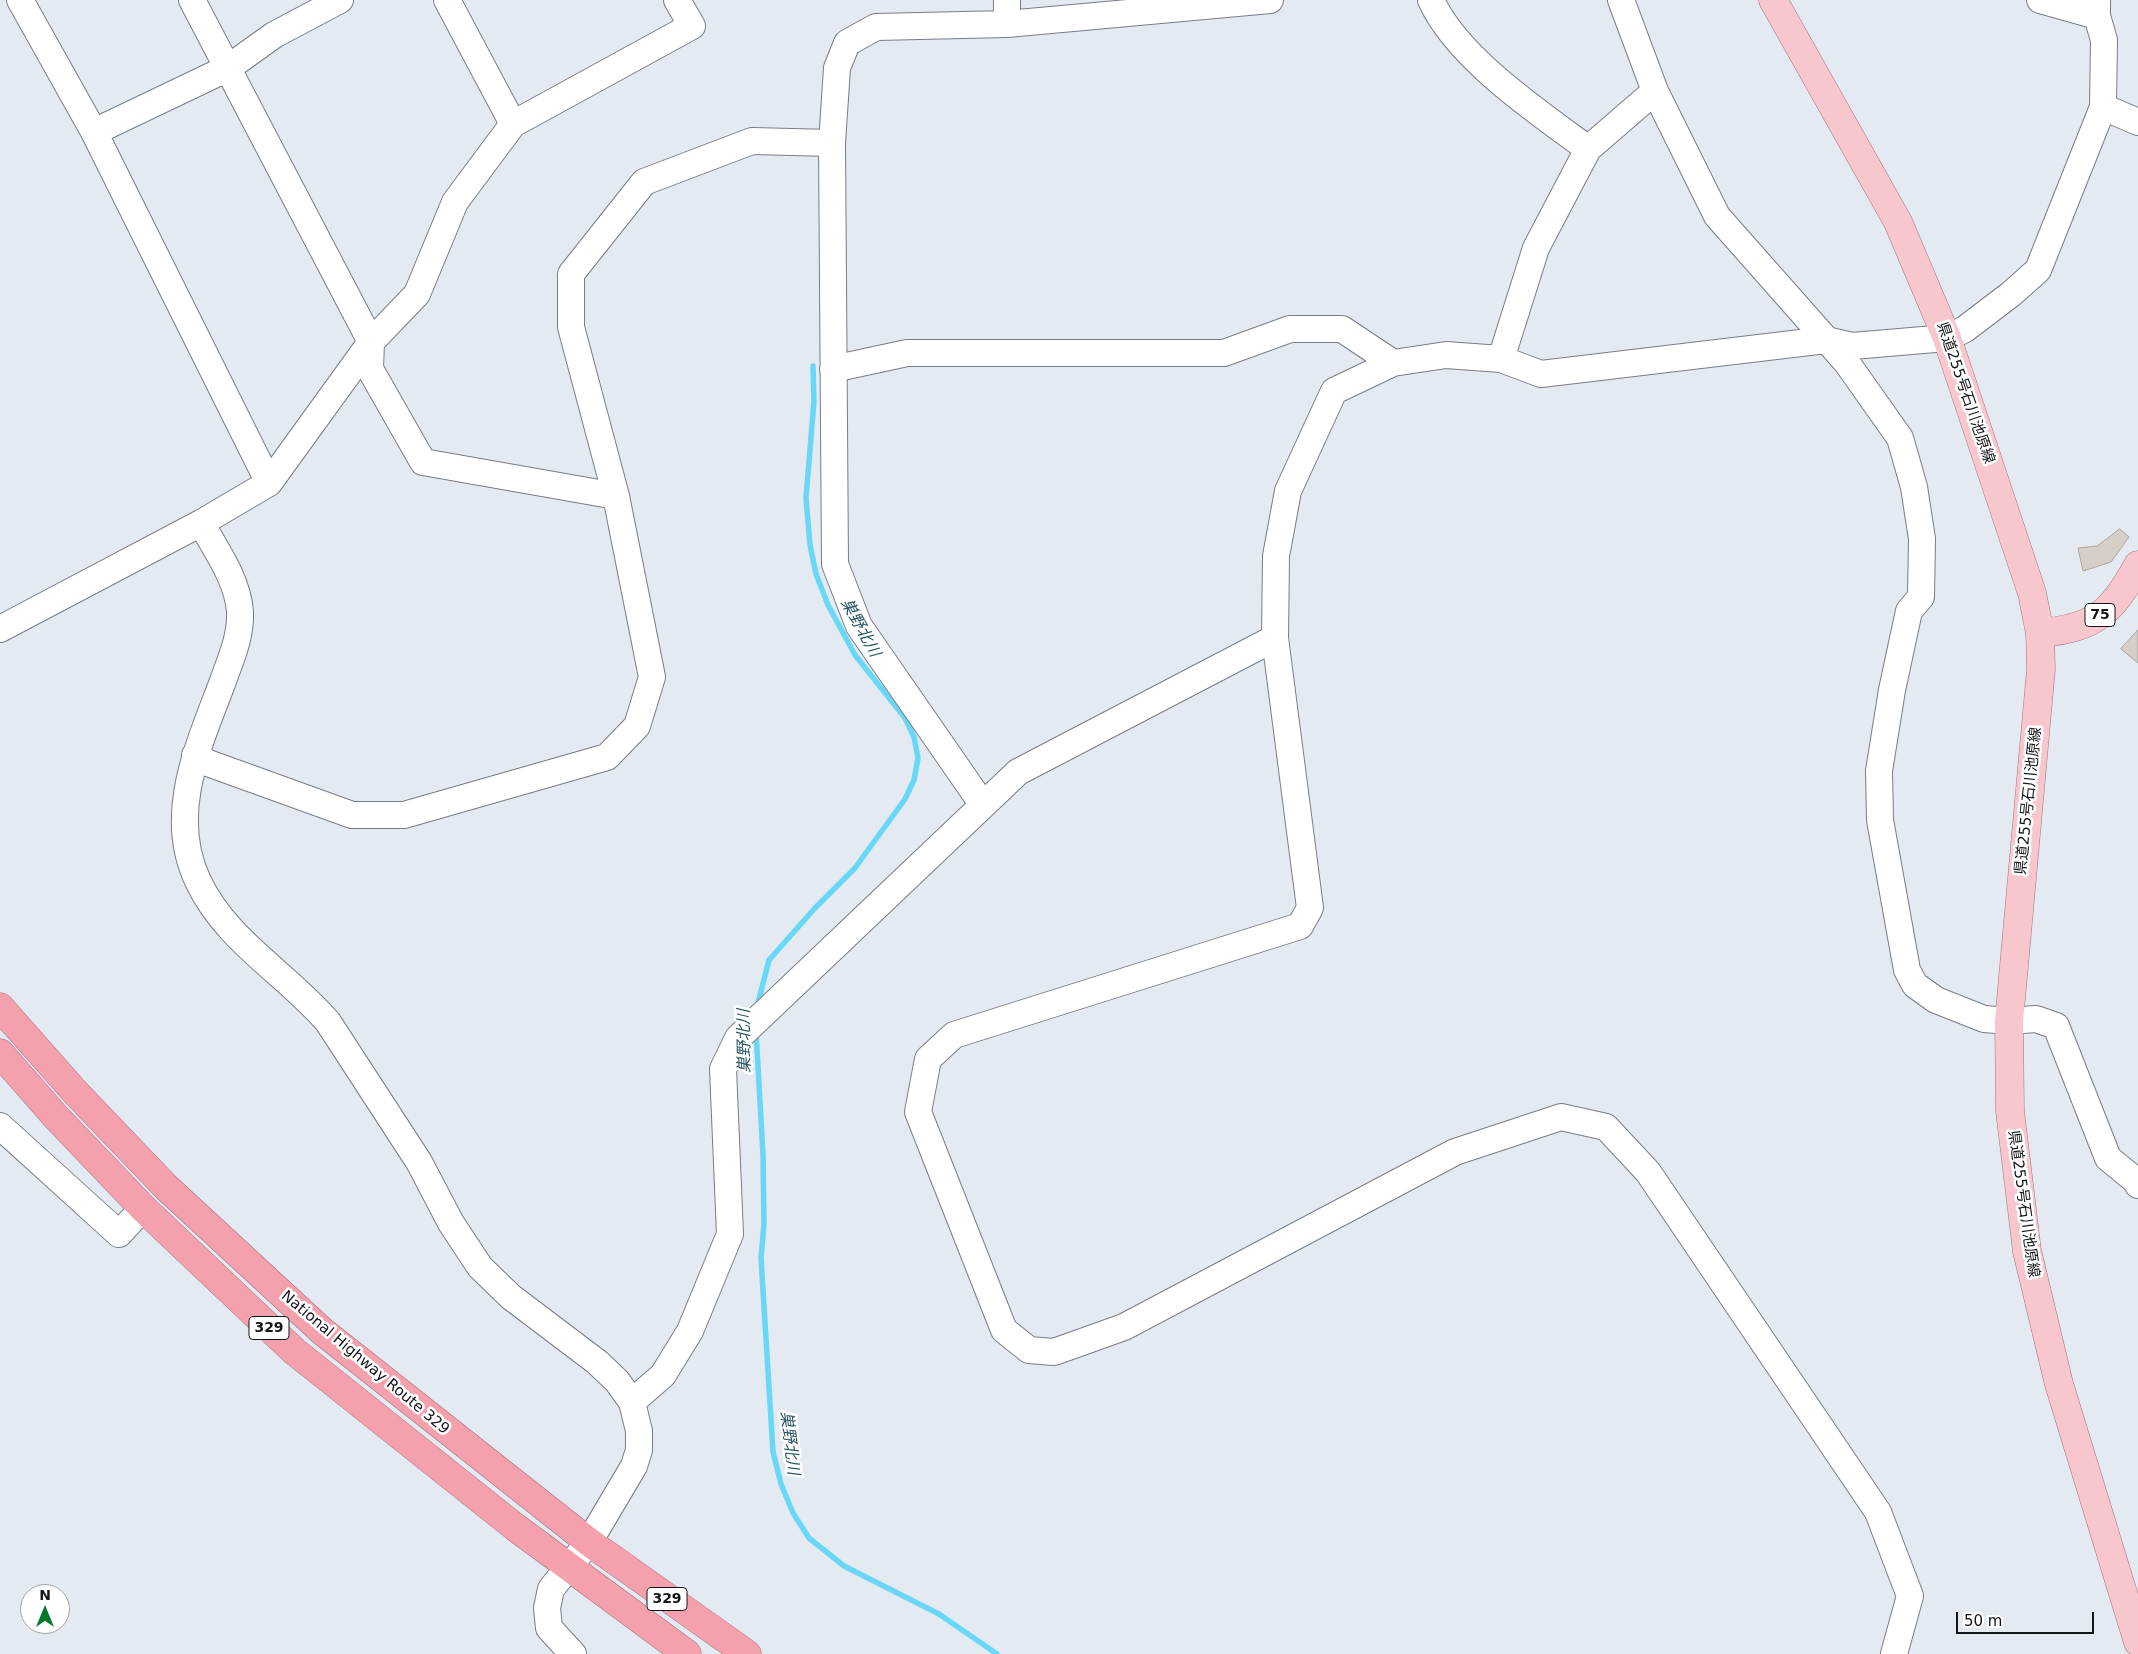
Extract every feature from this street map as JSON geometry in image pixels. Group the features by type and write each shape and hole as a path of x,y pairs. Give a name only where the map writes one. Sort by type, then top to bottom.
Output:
{"highway":[{"name":"National Highway Route 329","path":"0,1007 76,1094 166,1187 322,1331 589,1542 747,1654"},
{"name":"329","path":"0,1053 56,1117 143,1208 294,1351 515,1527 687,1654"}],"main road":[{"name":"県道255号石川池原線","path":"1773,0 1898,222 1947,338 2032,593 2040,633 2041,669 2009,1021 2010,1111 2027,1250 2059,1384 2138,1642"},
{"name":"75","path":"2040,633 2078,628 2091,622 2121,595 2138,566"}],"street":[{"path":"20,0 94,132 269,483"},
{"path":"192,0 371,342 370,369 423,462 616,496"},
{"path":"94,132 228,68 274,35 340,0"},
{"path":"0,629 201,523 269,483 371,342 417,294 455,202 513,124 692,26 677,0"},
{"path":"983,805 859,626 835,564 832,143 836,68 847,43 876,27 1007,12 1270,0"},
{"path":"1431,0 1435,10 1465,48 1490,73 1530,106 1588,149"},
{"path":"1621,0 1655,91 1718,216 1847,363 1900,438 1914,487 1922,539 1921,597 1909,611 1892,690 1879,771 1880,820 1907,970 1915,985 1936,1000 1984,1019 2009,1021 2036,1019 2056,1026 2108,1158 2136,1181 2138,1185"},
{"path":"1894,1654 1910,1596 1878,1512 1648,1172 1606,1127 1561,1117 1455,1152 1124,1327 1054,1352 1029,1350 1004,1330 918,1112 928,1059 954,1035 1300,926 1310,908 1275,638 1276,556 1288,492 1334,391 1393,363 1446,355 1501,358 1540,374 1826,340 1852,346 1947,338 1965,330 2038,270 2103,107 2104,40 2097,8 2040,0"},
{"path":"450,1 513,124"},
{"path":"1501,358 1536,248 1588,149 1655,91"},
{"path":"2103,107 2138,122"},
{"path":"195,755 208,763 352,815 404,815 607,757 637,726 652,677 616,496 571,327 571,274 644,182 752,141 832,143"},
{"path":"833,369 907,353 1224,353 1290,329 1342,329 1393,363"},
{"path":"201,523 233,581 240,611 239,638 195,755 185,794 185,824 188,851 197,880 215,912 239,938 311,1002 328,1022 418,1162 451,1223 480,1267 511,1297 597,1362 617,1381 632,1402 639,1432 639,1450 634,1466 589,1542 552,1588 547,1608 549,1628 573,1654"},
{"path":"632,1402 663,1375 690,1331 730,1234 723,1069 738,1038 1018,772 1275,638"},
{"path":"0,1126 119,1234 143,1208"}],"building":[{"path":"2120,529 2129,537 2111,562 2083,571 2078,548 2097,546"},
{"path":"2138,630 2138,663 2121,649"}],"waterway":[{"name":"巣野北川","path":"757,1007 769,960 815,908 855,868 905,799 914,780 918,758 914,737 905,718 855,655 828,605 816,574 810,545 806,498 814,401 813,366"},
{"name":"巣野北川","path":"756,1031 763,1155 764,1224 761,1258 773,1452 781,1484 793,1513 809,1538 844,1566 939,1614 997,1654"}]}
